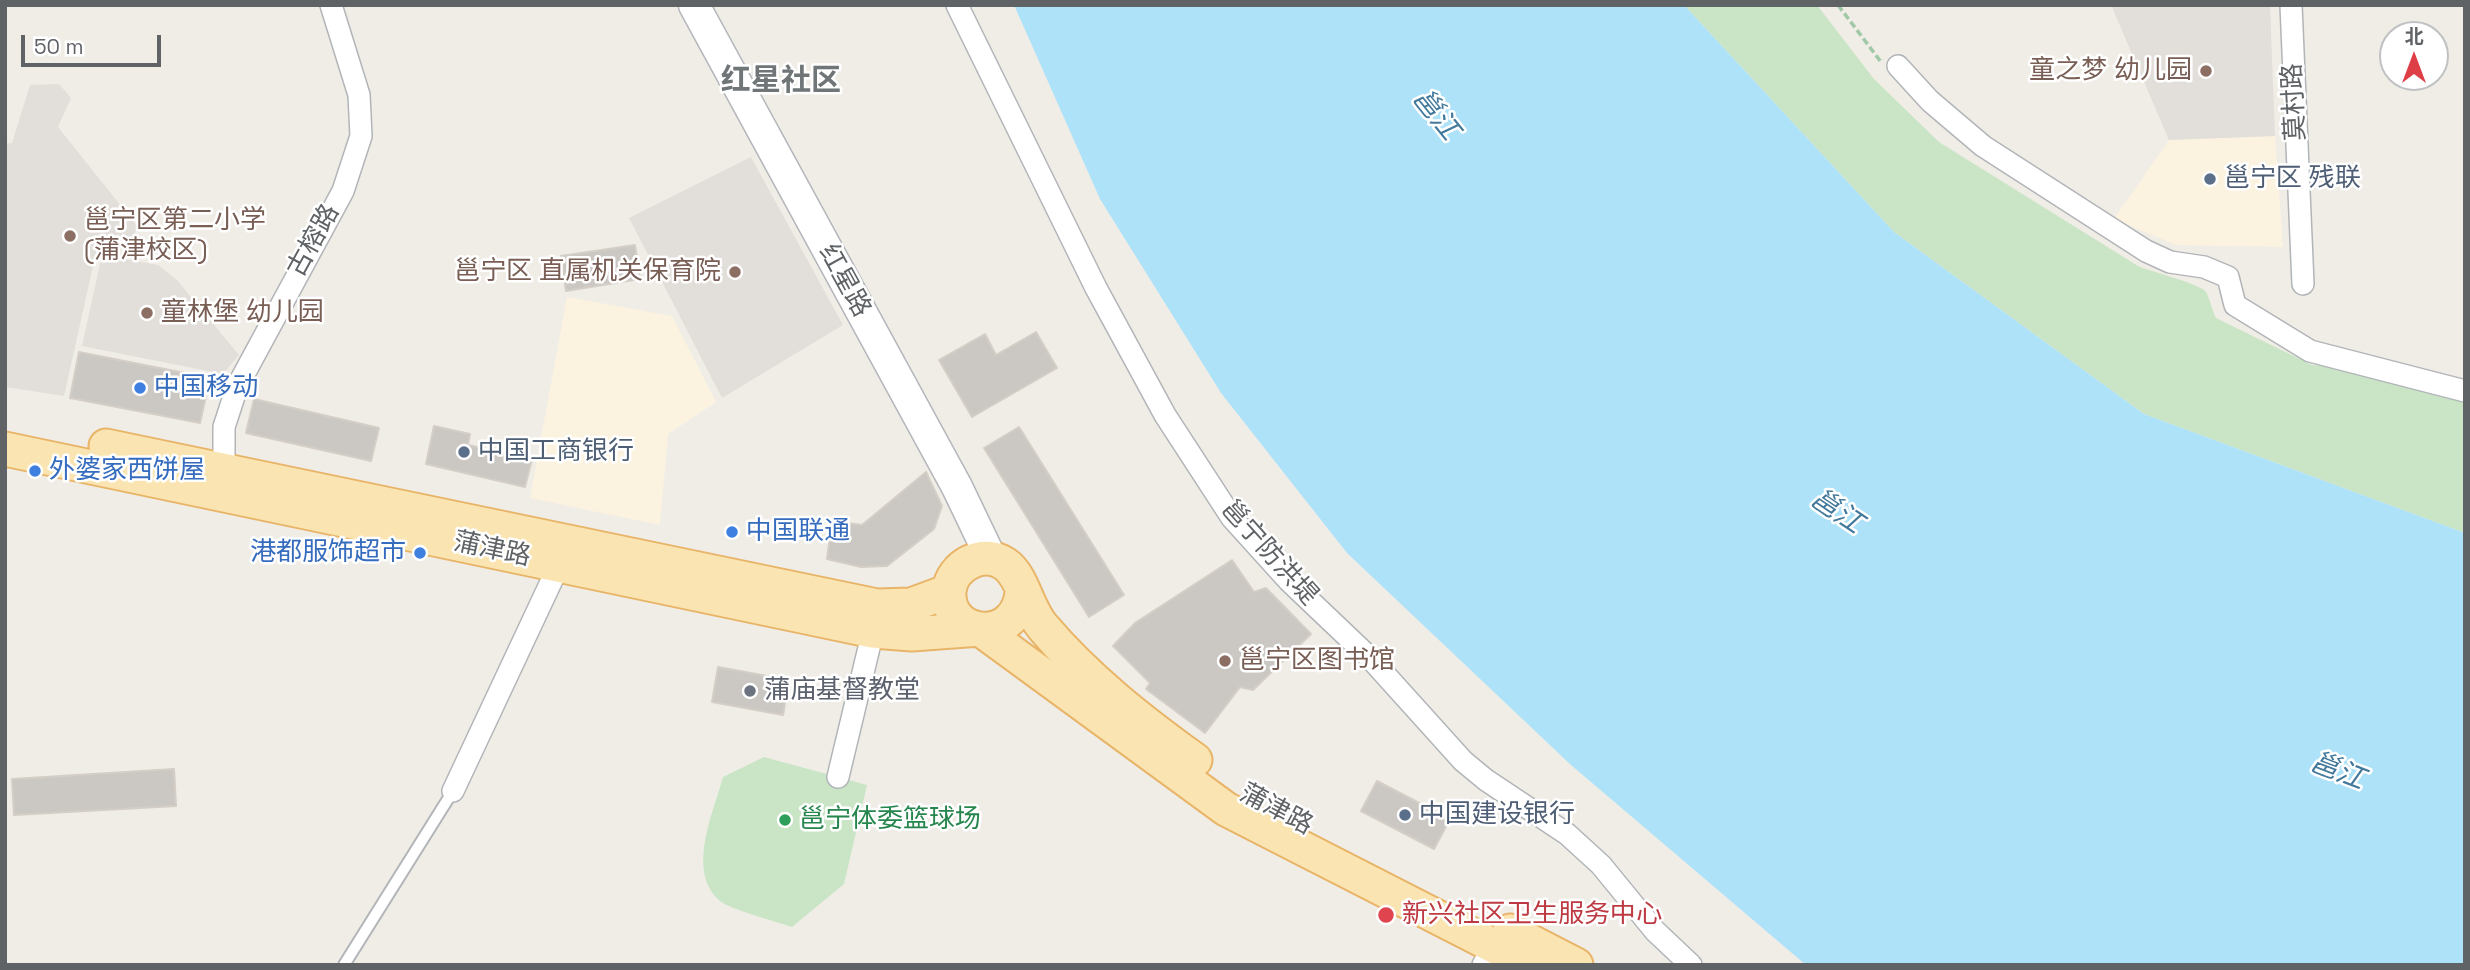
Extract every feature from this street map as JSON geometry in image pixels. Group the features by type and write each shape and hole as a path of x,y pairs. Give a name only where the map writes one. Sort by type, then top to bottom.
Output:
{"main road":[{"name":"红星路","path":"694,5 951,475 991,558"},
{"name":"蒲津路","path":"5,427 877,606 919,603 949,591 950,602 961,621 980,629 1226,809 1488,955 1531,965"},
{"name":"蒲津路","path":"5,449 873,631 912,634 1000,627 1009,621 1021,603 1022,593"},
{"name":"蒲津路","path":"991,558 1013,570 1022,593 1040,624 1100,684 1237,790 1576,965"},
{"path":"949,591 958,570 968,562 991,558"}],"street":[{"name":"古榕路","path":"224,470 224,426 237,387 342,191 361,136 359,95 331,5"},
{"name":"邕宁防洪堤","path":"957,5 1096,288 1165,415 1232,518 1289,581 1371,659 1463,761 1486,780 1566,834 1601,865 1655,931 1691,965"},
{"name":"莫村路","path":"2291,5 2303,284"},
{"path":"1898,66 1930,101 1983,146 2157,258 2204,267 2228,277 2235,305 2302,348 2465,391"},
{"path":"453,791 559,565"},
{"path":"838,777 873,631"}],"lane":[{"path":"344,965 453,791"}],"shaded area":[{"name":"童之梦 幼儿园","path":"2111,5 2270,5 2275,136 2169,140"},
{"name":"邕宁区第二小学 (蒲津校区)","path":"59,84 71,98 58,127 137,226 130,246 97,248 64,396 5,387 5,144 12,143 30,85"},
{"name":"邕宁区 残联","path":"2275,136 2283,247 2176,245 2114,219 2169,140"},
{"name":"邕宁区 直属机关保育院","path":"751,157 843,325 722,398 629,218"},
{"name":"童林堡 幼儿园","path":"102,255 158,265 177,280 239,355 223,374 82,346"},
{"path":"567,297 672,316 716,402 668,434 660,525 530,498"}],"green space":[{"path":"1684,5 1817,5 1874,79 1939,142 2138,266 2202,289 2206,292 2216,318 2312,365 2349,368 2465,399 2465,533 2144,414 1894,232"},
{"name":"邕宁体委篮球场","path":"764,757 867,785 844,884 792,927 720,901 710,889 705,874 705,842 723,777"}],"water":[{"name":"邕江","path":"1014,5 1684,5 1894,232 2144,414 2465,533 2465,965 1806,965 1571,765 1347,553 1221,393 1100,199"}],"building":[{"path":"635,245 640,279 566,291 561,256"},
{"path":"1036,332 1057,368 972,417 939,360 985,334 996,355"},
{"name":"中国移动","path":"79,352 210,378 200,423 70,398"},
{"path":"254,399 379,428 371,461 246,433"},
{"name":"中国工商银行","path":"434,426 470,434 468,445 532,459 525,487 426,464"},
{"path":"1019,427 1124,595 1089,617 984,448"},
{"path":"926,472 942,506 934,529 887,566 861,567 827,559 832,521 862,525"},
{"name":"邕宁区图书馆","path":"1232,560 1254,592 1266,588 1311,634 1253,690 1240,687 1205,733 1146,689 1150,683 1113,646 1135,623"},
{"name":"蒲庙基督教堂","path":"718,667 789,680 783,715 712,702"},
{"path":"174,769 176,806 14,815 12,779"},
{"name":"中国建设银行","path":"1377,781 1450,819 1434,849 1361,811"}],"place":[{"name":"童之梦 幼儿园","path":"2206,71"},
{"name":"邕宁区 残联","path":"2210,179"},
{"name":"邕宁区第二小学 (蒲津校区)","path":"70,236"},
{"name":"邕宁区 直属机关保育院","path":"735,272"},
{"name":"童林堡 幼儿园","path":"147,313"},
{"name":"中国移动","path":"140,388"},
{"name":"中国工商银行","path":"464,452"},
{"name":"外婆家西饼屋","path":"35,471"},
{"name":"中国联通","path":"732,532"},
{"name":"港都服饰超市","path":"420,553"},
{"name":"邕宁区图书馆","path":"1225,661"},
{"name":"蒲庙基督教堂","path":"750,691"},
{"name":"中国建设银行","path":"1405,815"},
{"name":"邕宁体委篮球场","path":"785,820"},
{"name":"新兴社区卫生服务中心","path":"1386,915"}],"district":[{"name":"红星社区","path":"781,82"}]}
